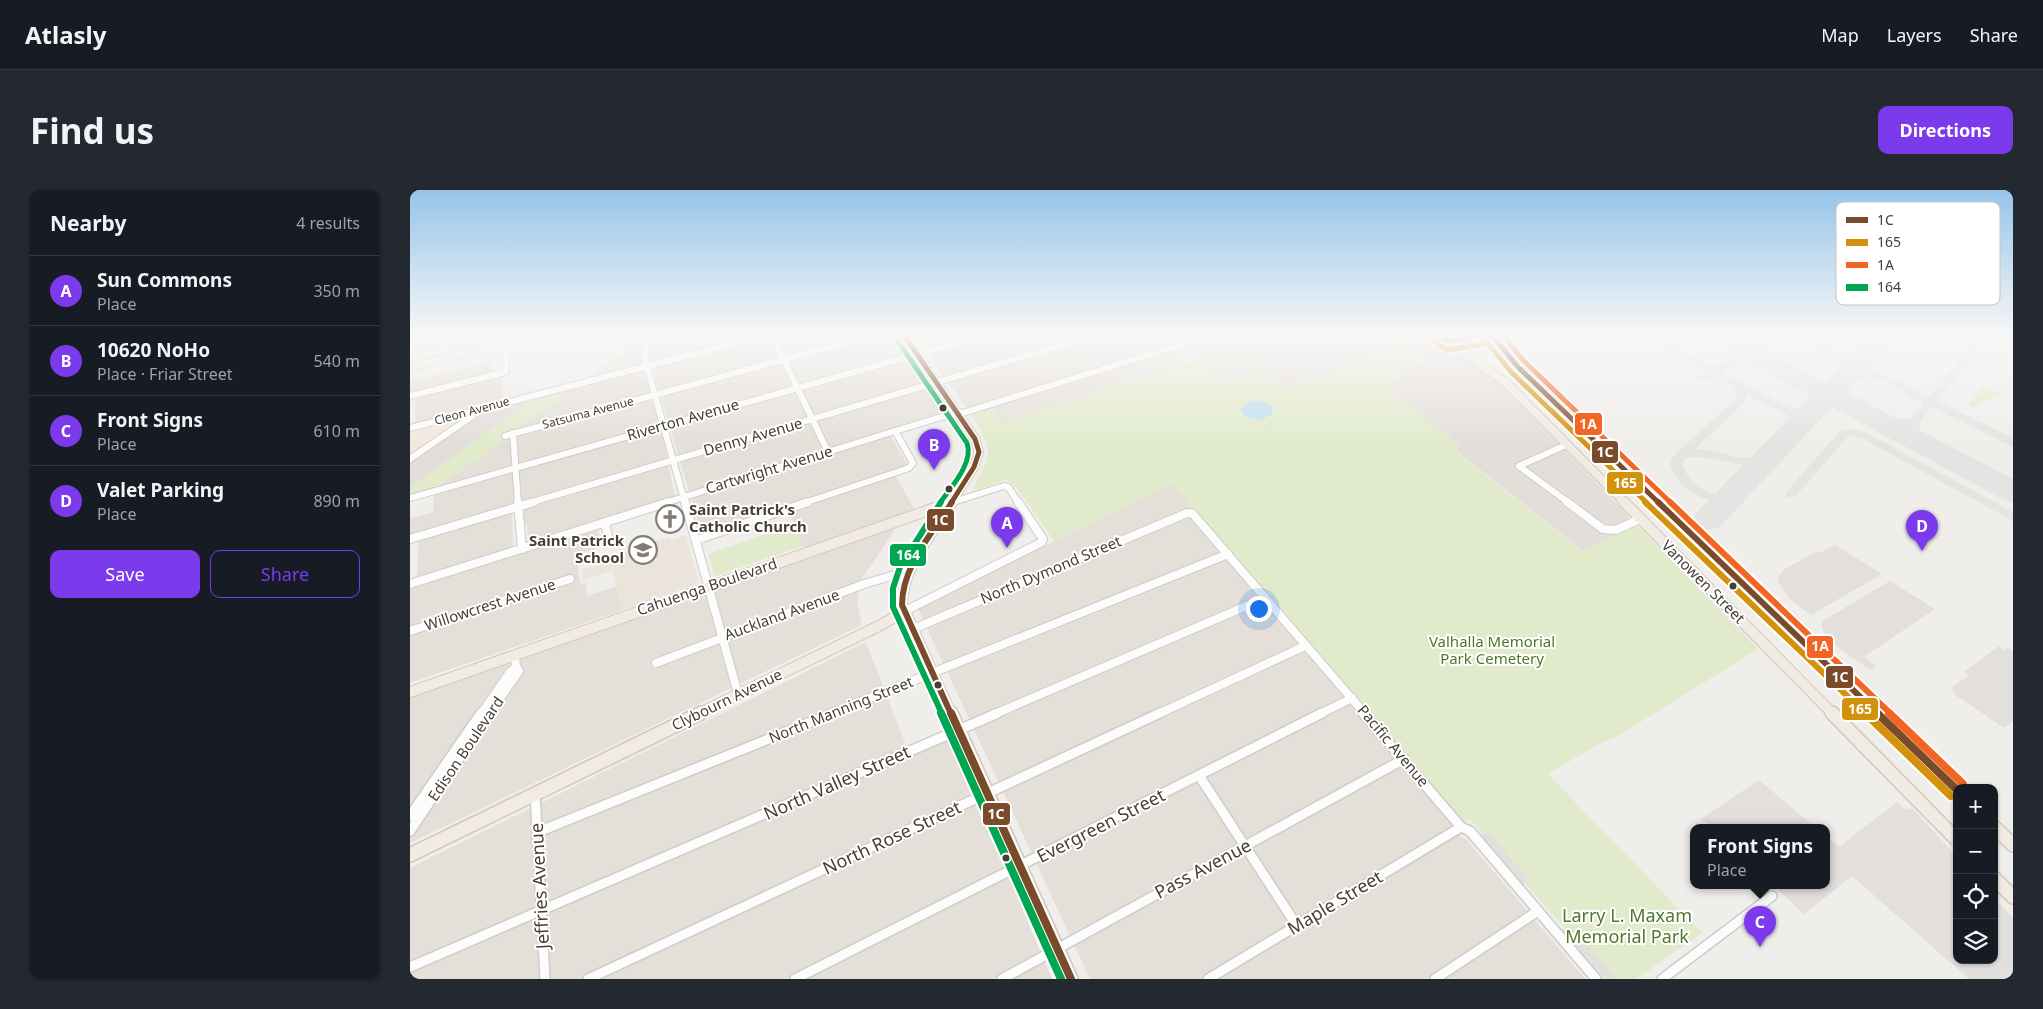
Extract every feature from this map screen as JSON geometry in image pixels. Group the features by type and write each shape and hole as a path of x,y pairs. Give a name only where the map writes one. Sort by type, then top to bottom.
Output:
{"main road":[{"path":"929,372 975,439 979,452 974,467 908,572 901,600 1071,979"},
{"name":"Vanowen Street","path":"1492,372 1953,836"},
{"path":"1523,372 1953,786"},
{"name":"Cahuenga Boulevard","path":"410,692 708,586 953,502"},
{"path":"930,510 942,518"},
{"name":"Clybourn Avenue","path":"410,855 905,612"},
{"path":"1996,829 2013,845"},
{"path":"1998,882 2013,898"}],"street":[{"path":"410,396 506,372"},
{"name":"Cleon Avenue","path":"410,428 626,372"},
{"path":"650,372 738,694"},
{"name":"Satsuma Avenue","path":"505,436 741,372"},
{"path":"789,372 828,452"},
{"name":"Riverton Avenue","path":"410,498 854,372"},
{"name":"Denny Avenue","path":"410,539 971,372"},
{"path":"958,413 1093,372"},
{"path":"410,460 483,409"},
{"name":"Cartwright Avenue","path":"410,584 895,431 958,413"},
{"path":"696,540 909,468 913,462 895,431"},
{"path":"513,433 522,549"},
{"path":"1566,445 1519,466 1603,529 1616,530 1640,519"},
{"name":"Cahuenga Boulevard","path":"953,502 1004,486 1008,487 1043,539 1042,542"},
{"name":"Pacific Avenue","path":"1190,512 1462,827 1470,831 1596,979"},
{"name":"North Dymond Street","path":"913,629 1190,512"},
{"path":"605,523 609,541"},
{"name":"Clybourn Avenue","path":"905,612 1042,542"},
{"name":"North Manning Street","path":"538,832 1228,554"},
{"name":"Auckland Avenue","path":"656,663 864,584 908,572"},
{"name":"Willowcrest Avenue","path":"410,631 570,579"},
{"name":"North Valley Street","path":"410,968 1265,598"},
{"name":"North Rose Street","path":"588,979 988,795 1305,646"},
{"name":"Edison Boulevard","path":"410,831 519,671 516,667 515,655"},
{"name":"Edison Boulevard","path":"410,816 510,672 516,667"},
{"name":"Evergreen Street","path":"795,979 1200,777 1352,698"},
{"name":"Pass Avenue","path":"1002,979 1404,759"},
{"path":"1200,777 1297,926"},
{"name":"Jeffries Avenue","path":"535,793 545,979"},
{"name":"Maple Street","path":"1208,979 1462,827"},
{"path":"1662,979 1772,896"},
{"path":"1435,979 1538,911"}],"shaded area":[{"path":"449,372 492,372 492,378 502,375 503,401 415,424 416,392 410,393 410,381"},
{"path":"597,372 620,372 585,381"},
{"path":"644,372 659,424 440,485 471,462 476,461 503,438 560,399 560,392"},
{"path":"653,372 920,372 945,410 887,430 907,464 893,471 915,510 807,548 803,546 786,506 701,532"},
{"path":"941,372 1158,372 1002,422 992,409 971,415"},
{"path":"1211,372 1254,372 1222,382"},
{"path":"1262,372 1331,372 1283,389"},
{"path":"1399,372 1483,372 1499,383 1628,515 1628,518 1636,526 1583,551 1455,450 1461,446 1385,386 1405,376"},
{"path":"1511,372 1519,372 1705,554 1697,556"},
{"path":"533,399 410,488 410,463 482,413"},
{"path":"465,415 466,418 410,457 410,430"},
{"path":"661,429 675,497 531,542 528,541 527,525 524,522 523,502 410,536 410,519 433,512 434,493"},
{"path":"1172,483 1191,505 1190,518 1450,819 1452,826 1462,838 1466,839 1585,979 1090,979 918,609"},
{"path":"512,510 513,546 417,579 419,538"},
{"path":"897,527 861,580 857,603 862,625 410,843 410,697 625,619"},
{"path":"598,530 601,547 576,555 580,584 585,583 588,596 617,586 622,610 410,683 410,588"},
{"path":"686,535 698,581 694,585 622,610 613,570 583,580 583,570 621,557 622,553 669,537 670,540"},
{"path":"1835,545 1882,574 1811,615 1790,599 1778,581 1778,577 1785,569 1816,552 1821,552"},
{"path":"1890,581 1935,609 1864,657 1876,666 1870,670 1828,640 1821,622"},
{"path":"1794,641 1893,737 1888,736 1792,642"},
{"path":"866,642 910,756 950,739 1052,979 410,979 410,868"},
{"path":"1999,646 2004,650 2007,647 2013,651 2013,721 2004,728 1955,695 1952,687 1969,675 1964,672"},
{"path":"1759,780 1811,824 1707,824 1701,819"},
{"path":"1897,802 1905,809 1912,808 1953,853 1953,964 1998,964 1998,902 2013,918 2013,979 1969,979 1852,876 1804,914 1777,889 1830,889 1830,840 1839,847"},
{"path":"1489,833 1529,879 1524,883 1524,886 1480,835"},
{"path":"1571,927 1614,976 1610,979 1604,979 1561,929 1565,930"}],"green space":[{"name":"Valhalla Memorial Park Cemetery","path":"1157,372 1211,372 1222,382 1254,372 1262,372 1283,389 1332,372 1400,372 1405,376 1385,386 1461,446 1455,451 1582,551 1636,526 1640,528 1758,649 1618,736 1599,744 1548,774 1702,933 1636,979 1608,979 1470,819 1464,823 1172,484 1054,541 1016,487 1007,479 977,490 973,488 984,467 988,451 984,436 971,415 992,408 1002,422"},
{"path":"1983,387 2001,393 1973,407 1970,406 1970,403"},
{"path":"560,392 560,399 476,461 471,462 440,485 410,494 410,488 533,399"},
{"path":"794,525 803,546 715,576 708,554"}],"water":[{"path":"1251,401 1267,403 1272,408 1272,414 1260,420 1245,416 1241,408"}],"taxiway":[{"path":"1702,378 1713,372"},
{"path":"1715,372 1803,420"},
{"path":"1870,372 1931,402"},
{"path":"1931,402 1955,372"},
{"path":"1844,378 1856,374 1872,375"},
{"path":"1731,496 1712,497 1700,493 1685,480 1678,470 1676,463 1679,457 1741,400 1742,394 1735,385"},
{"path":"1915,421 1931,402"},
{"path":"1931,402 2013,443"},
{"path":"1787,410 1801,411 1818,405"},
{"path":"1864,413 1894,422 1915,421"},
{"path":"1902,434 1915,421"},
{"path":"1915,421 1914,434 1928,448"},
{"path":"1791,494 1844,433 1853,432 1865,436 2013,517"},
{"path":"1682,456 1703,452 1744,462 1766,459"}],"runway":[{"path":"1786,372 1828,394"},
{"path":"1828,394 1850,372"},
{"path":"1709,519 1828,394"},
{"path":"1828,394 2013,492"}],"transit line":[{"name":"164","path":"919,372 967,443 970,452 966,463 900,567 893,588 893,607 1061,979"},
{"name":"1C","path":"929,372 975,439 979,452 974,467 908,571 902,590 902,605 1071,979"},
{"name":"165","path":"1511,372 1951,796"},
{"name":"1C","path":"1523,372 1953,786"},
{"name":"1A","path":"1535,372 1963,784"}],"place":[{"name":"10620 NoHo","path":"934,470"},
{"name":"Saint Patrick's Catholic Church","path":"670,519"},
{"name":"Sun Commons","path":"1007,548"},
{"name":"Saint Patrick School","path":"643,550"},
{"name":"Valet Parking","path":"1922,551"},
{"name":"Front Signs","path":"1760,947"}],"park label":[{"name":"Larry L. Maxam Memorial Park","path":"1627,926"}]}
